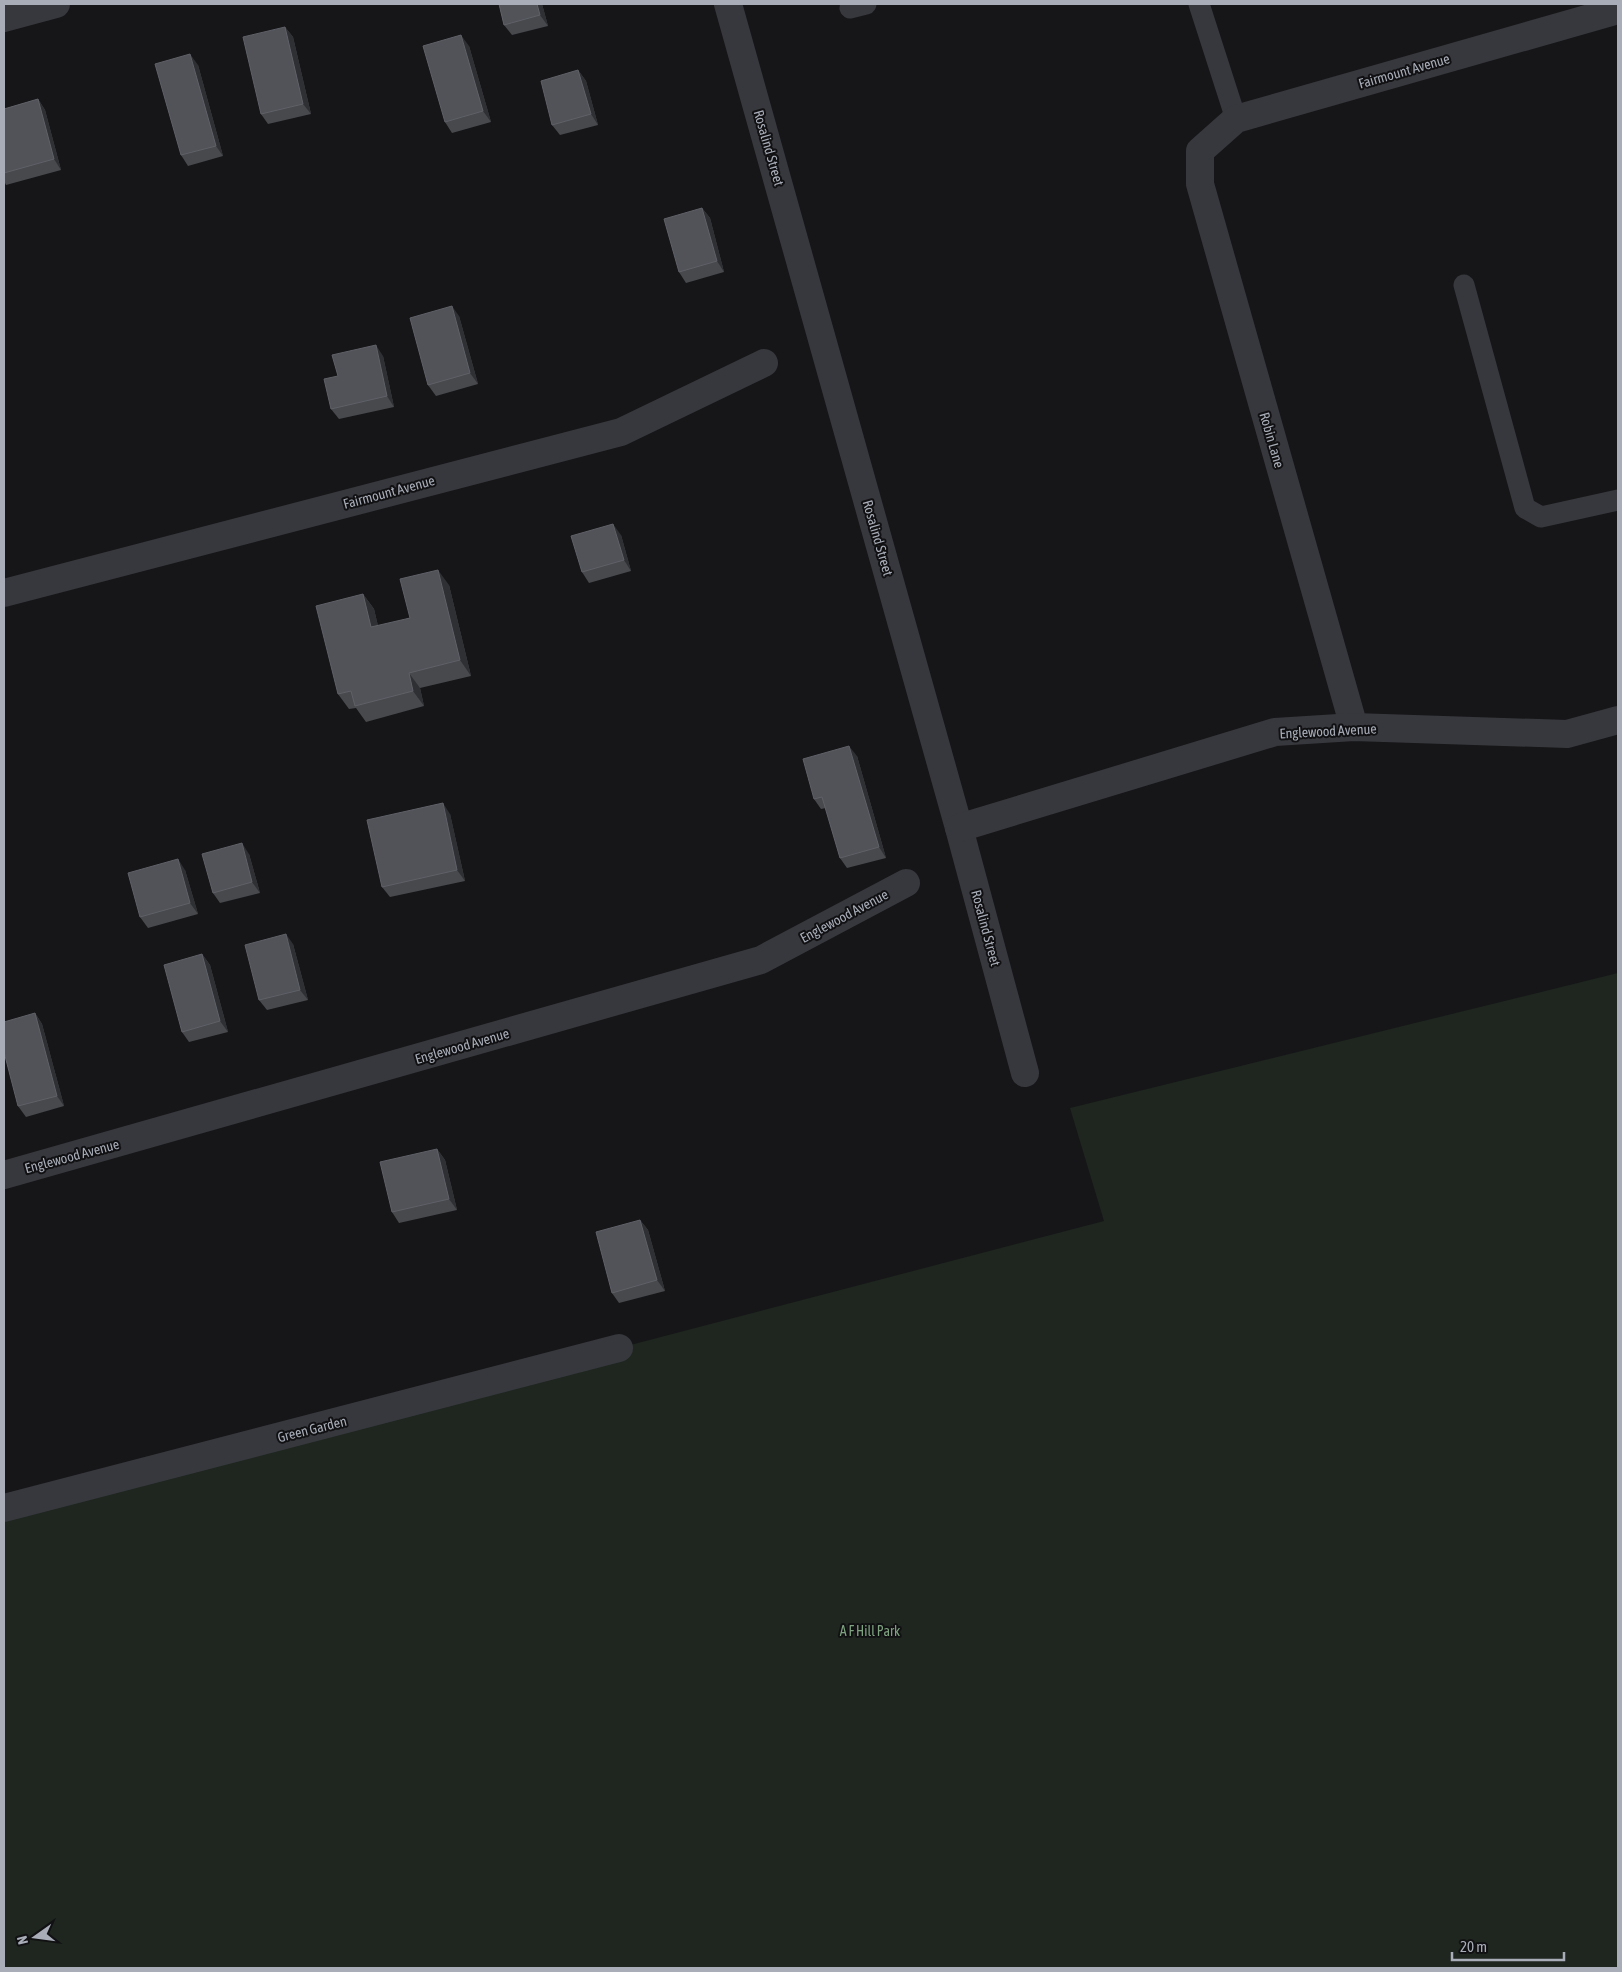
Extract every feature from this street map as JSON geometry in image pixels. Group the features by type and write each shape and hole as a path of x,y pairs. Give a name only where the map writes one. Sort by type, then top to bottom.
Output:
{"street":[{"path":"4,18 56,4"},
{"name":"Rosalind Street","path":"728,4 1026,1073"},
{"name":"Fairmount Avenue","path":"1200,151 1236,119 1612,9"},
{"name":"Robin Lane","path":"1200,151 1200,184 1354,727"},
{"name":"Fairmount Avenue","path":"4,593 621,432 764,363"},
{"name":"Englewood Avenue","path":"959,828 1275,732 1354,727 1567,734 1618,720"},
{"name":"Englewood Avenue","path":"4,1175 761,960 906,883"},
{"name":"Green Garden","path":"4,1508 619,1348"}],"lane":[{"path":"1200,4 1236,119"},
{"path":"1464,285 1526,508 1541,517 1618,500"}],"green space":[{"name":"A F Hill Park","path":"1618,973 1618,1968 4,1968 4,1502 619,1348 1104,1221 1070,1108"}],"building":[{"path":"499,4 537,4 540,15 504,25"},
{"path":"285,27 303,104 261,114 243,37"},
{"path":"461,35 483,111 445,122 423,46"},
{"path":"190,54 216,146 181,155 155,64"},
{"path":"578,70 591,114 552,125 541,81"},
{"path":"38,99 54,159 4,173 4,109"},
{"path":"702,208 717,261 679,272 664,219"},
{"path":"452,306 470,373 428,385 410,318"},
{"path":"376,345 387,396 331,409 324,379 338,376 332,355"},
{"path":"613,524 624,560 582,572 571,536"},
{"path":"438,570 460,660 409,673 413,691 355,706 351,691 338,694 316,606 363,594 371,627 410,618 400,579"},
{"path":"849,746 879,847 840,858 822,797 814,799 803,759"},
{"path":"443,803 457,870 382,887 367,820"},
{"path":"242,843 252,882 213,893 202,854"},
{"path":"178,859 190,903 140,917 128,873"},
{"path":"286,934 300,990 259,1000 245,945"},
{"path":"202,954 220,1021 182,1032 164,965"},
{"path":"35,1013 57,1096 18,1106 4,1052 4,1022"},
{"path":"437,1149 449,1199 392,1212 380,1162"},
{"path":"640,1220 657,1280 612,1293 596,1232"}]}
